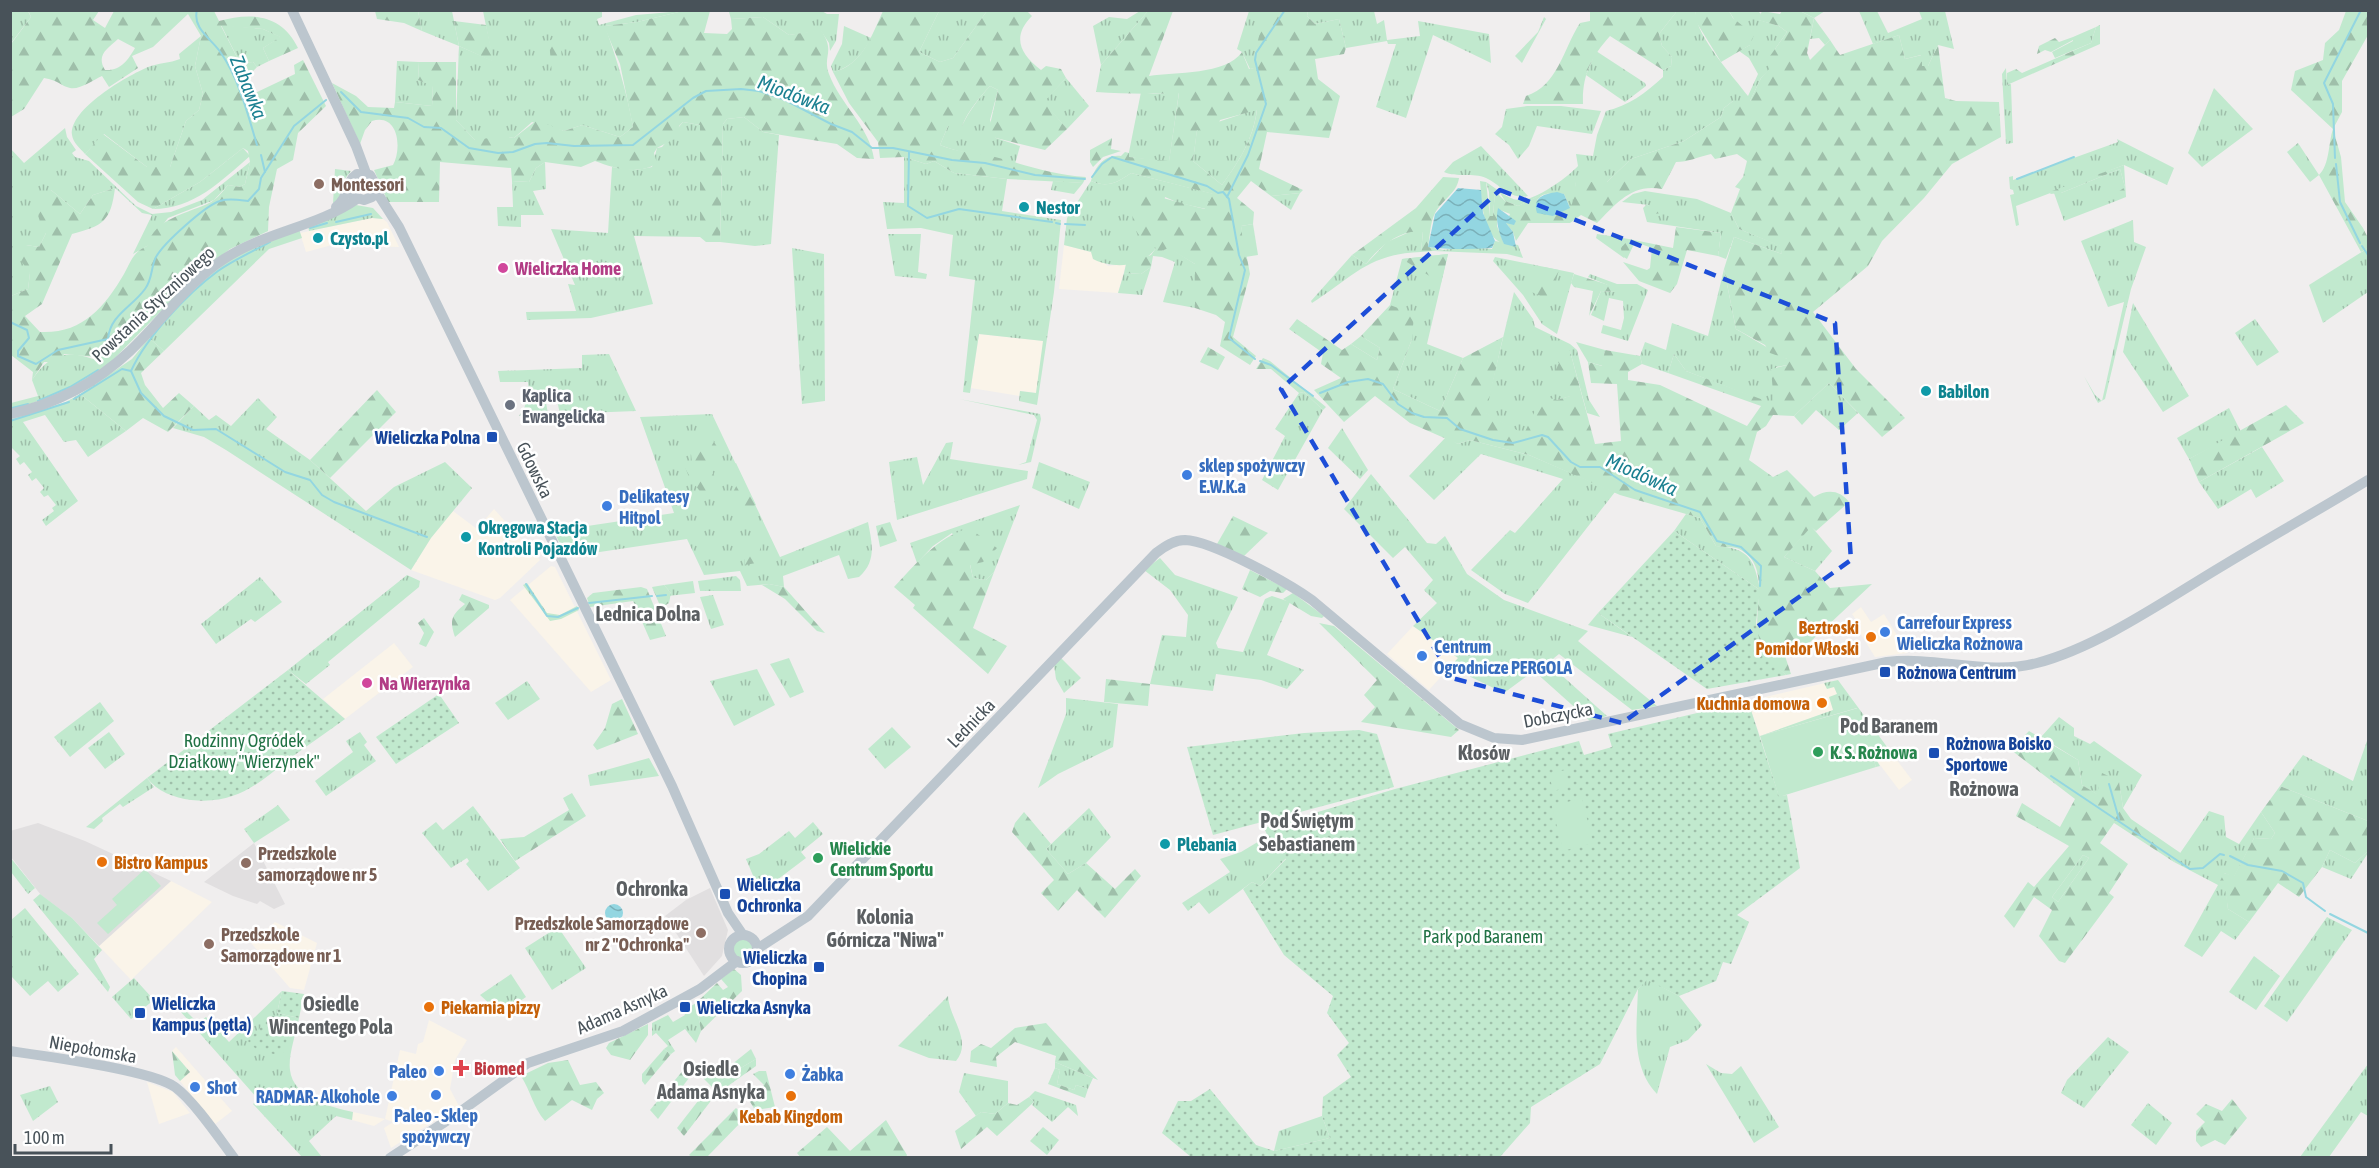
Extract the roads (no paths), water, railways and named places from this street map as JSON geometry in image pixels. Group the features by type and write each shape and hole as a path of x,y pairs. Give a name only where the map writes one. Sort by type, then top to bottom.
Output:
{"main road":[{"path":"292,10 351,135 366,173 374,178 376,191 362,200 349,188 354,175 351,135"},
{"path":"354,175 366,173"},
{"name":"Powstania Styczniowego","path":"319,218 343,201 349,188"},
{"name":"Gdowska","path":"376,191 394,217 672,786 728,913 746,940"},
{"name":"Gdowska","path":"362,200 386,214 403,238"},
{"name":"Powstania Styczniowego","path":"10,414 68,395 107,370 131,351 204,274 240,249 273,233 334,214 362,200"},
{"name":"Dobczycka","path":"1181,540 1197,542 1301,592 1453,719 1474,732 1494,738 1522,740 1864,667 1926,660 2007,668 2037,663 2061,655 2159,605 2368,480"},
{"name":"Lednicka","path":"733,957 751,960 746,940 784,931 802,921 827,898 1156,553 1171,543 1181,540"},
{"path":"733,957 729,946 746,940"},
{"name":"Adama Asnyka","path":"390,1158 457,1114 528,1062 615,1035 686,998 709,981 733,957"},
{"name":"Niepołomska","path":"10,1051 141,1074 168,1083 181,1092 234,1158"}],"water":[{"path":"1458,188 1481,190 1483,213 1495,241 1492,248 1428,247 1435,214"},
{"path":"1557,192 1564,194 1570,208 1553,216 1537,213 1536,203 1540,197"},
{"path":"1498,208 1516,221 1514,225 1506,223 1513,232 1516,247 1504,244 1498,226"},
{"path":"614,904 620,907 623,913 620,919 614,922 608,919 605,913 608,907"}],"waterway":[{"name":"Zabawka","path":"197,10 197,23 221,53 233,74 257,145"},
{"path":"1227,197 1248,155 1266,104 1255,60 1256,53 1285,10"},
{"path":"2335,158 2333,104 2324,83 2361,10"},
{"name":"Miodówka","path":"341,92 361,112 408,118 424,127 441,128 469,148 498,153 513,152 535,144 547,143 574,146 633,145 693,98 706,91 741,89 759,91 785,100 831,124 852,132 872,148 893,148 952,160 985,163 1035,175 1085,179"},
{"name":"Zabawka","path":"10,322 27,330 29,338 18,351 18,356 36,364 58,350 108,339 117,317 147,286 155,259 166,245 195,217 213,204 227,200 248,201 259,189 261,178 294,126 326,100"},
{"path":"909,152 908,206 927,218 959,209 1052,222"},
{"name":"Zabawka","path":"261,155 265,172"},
{"name":"Miodówka","path":"1092,177 1102,164 1112,157 1207,186 1218,193 1223,192 1229,199 1239,255 1245,270 1229,338 1255,359"},
{"path":"2017,179 2074,157"},
{"path":"2336,164 2340,202 2360,243"},
{"path":"336,222 371,214"},
{"path":"310,228 327,223"},
{"path":"1056,223 1060,224"},
{"path":"1065,224 1085,225"},
{"path":"74,399 122,369 131,371 147,344 169,316 194,291 224,267 270,242"},
{"path":"2362,246 2368,255"},
{"path":"108,339 118,344"},
{"name":"Miodówka","path":"1260,361 1271,365 1313,396"},
{"path":"38,401 70,387 98,370"},
{"path":"131,371 141,393 164,416 193,430 216,429 285,472 310,480 322,495 334,502 427,537"},
{"name":"Miodówka","path":"1320,393 1348,382 1368,379 1383,384 1398,404 1412,413 1424,417 1447,418 1460,429 1493,440 1513,443 1542,435 1548,437 1571,462 1580,467 1600,467 1635,490 1700,512 1717,541 1741,547 1761,566 1760,586"},
{"path":"10,421 69,402"},
{"path":"12,408 28,404"},
{"path":"526,584 547,616 558,617 578,608"},
{"path":"657,596 666,595"},
{"path":"589,603 652,596"},
{"path":"2051,776 2190,869 2203,868 2220,854 2224,855"},
{"path":"2109,784 2119,819"},
{"path":"2230,856 2248,865 2282,871 2303,883 2306,897 2325,911"},
{"path":"2330,914 2368,933"}],"place":[{"name":"Montessori","path":"319,184"},
{"name":"Nestor","path":"1024,207"},
{"name":"Czysto.pl","path":"318,238"},
{"name":"Wieliczka Home","path":"503,268"},
{"name":"Babilon","path":"1926,391"},
{"name":"Kaplica Ewangelicka","path":"510,405"},
{"name":"Wieliczka Polna","path":"492,437"},
{"name":"sklep spożywczy E.W.K.a","path":"1187,475"},
{"name":"Delikatesy Hitpol","path":"607,506"},
{"name":"Okręgowa Stacja Kontroli Pojazdów","path":"466,537"},
{"name":"Carrefour Express Wieliczka Rożnowa","path":"1885,632"},
{"name":"Beztroski Pomidor Włoski","path":"1871,637"},
{"name":"Centrum Ogrodnicze PERGOLA","path":"1422,656"},
{"name":"Rożnowa Centrum","path":"1885,672"},
{"name":"Na Wierzynka","path":"367,683"},
{"name":"Kuchnia domowa","path":"1822,703"},
{"name":"K. S. Rożnowa","path":"1818,752"},
{"name":"Rożnowa Boisko Sportowe","path":"1934,753"},
{"name":"Plebania","path":"1165,844"},
{"name":"Wielickie Centrum Sportu","path":"818,858"},
{"name":"Bistro Kampus","path":"102,862"},
{"name":"Przedszkole samorządowe nr 5","path":"246,863"},
{"name":"Wieliczka Ochronka","path":"725,894"},
{"name":"Przedszkole Samorządowe nr 2 \"Ochronka\"","path":"701,933"},
{"name":"Przedszkole Samorządowe nr 1","path":"209,944"},
{"name":"Wieliczka Chopina","path":"819,967"},
{"name":"Piekarnia pizzy","path":"429,1007"},
{"name":"Wieliczka Asnyka","path":"685,1007"},
{"name":"Wieliczka Kampus (pętla)","path":"140,1013"},
{"name":"Biomed","path":"461,1068"},
{"name":"Paleo","path":"439,1071"},
{"name":"Żabka","path":"790,1074"},
{"name":"Shot","path":"195,1087"},
{"name":"Paleo - Sklep spożywczy","path":"436,1095"},
{"name":"RADMAR- Alkohole","path":"392,1096"},
{"name":"Kebab Kingdom","path":"791,1096"}],"district":[{"name":"Lednica Dolna","path":"648,613"},
{"name":"Pod Baranem","path":"1889,725"},
{"name":"Kłosów","path":"1484,752"},
{"name":"Rożnowa","path":"1984,788"},
{"name":"Pod Świętym Sebastianem","path":"1307,832"},
{"name":"Ochronka","path":"652,888"},
{"name":"Kolonia Górnicza \"Niwa\"","path":"885,928"},
{"name":"Osiedle Wincentego Pola","path":"331,1014"},
{"name":"Osiedle Adama Asnyka","path":"711,1080"}],"park label":[{"name":"Rodzinny Ogródek Działkowy \"Wierzynek\"","path":"244,750"},
{"name":"Park pod Baranem","path":"1483,936"}]}
